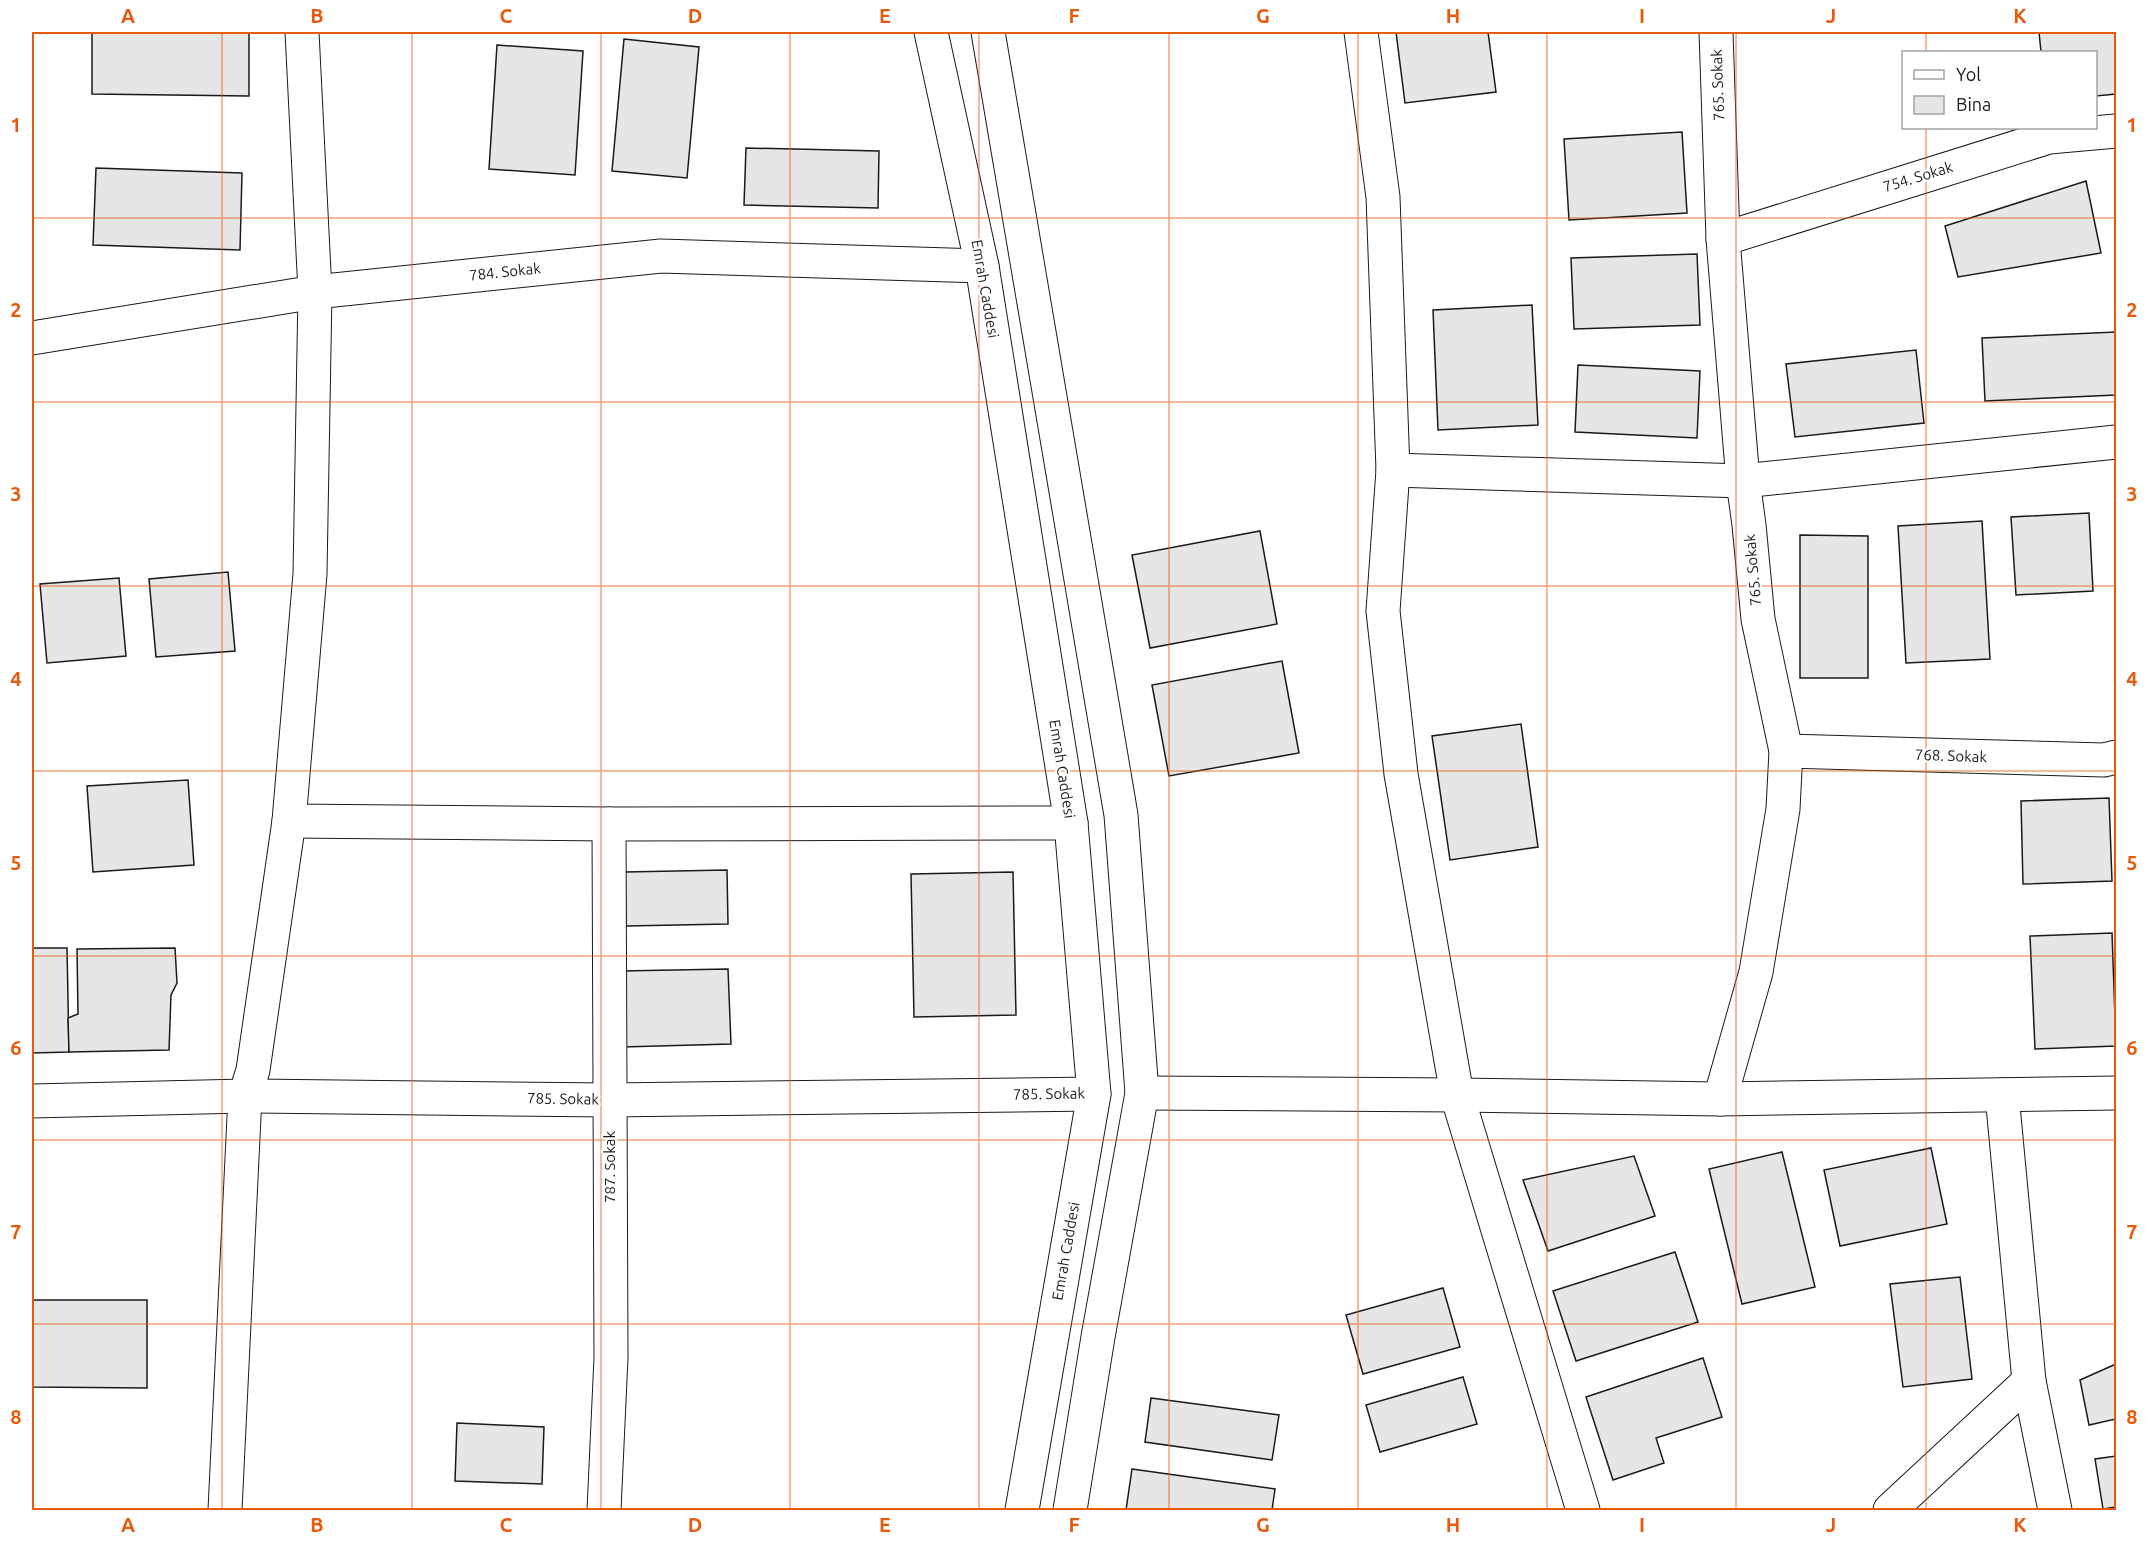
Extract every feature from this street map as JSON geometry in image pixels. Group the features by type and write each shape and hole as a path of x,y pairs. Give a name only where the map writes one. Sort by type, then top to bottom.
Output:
{"street":[{"path":"225,1510 245,1096 254,1070 289,821 310,574 315,292 302,32"},
{"name":"Emrah Caddesi","path":"932,32 982,266 1071,823 1094,1094 1022,1510"},
{"path":"988,32 1121,815 1142,1093 1098,1337 1070,1510"},
{"path":"1361,32 1383,197 1393,470 1383,612 1401,774 1457,1095 1583,1510"},
{"name":"765. Sokak","path":"1716,32 1723,238 1743,481 1758,619 1786,751 1783,809 1755,972 1720,1099"},
{"name":"754. Sokak","path":"1723,238 2049,137 2116,131"},
{"name":"784. Sokak","path":"32,338 315,292 661,256 982,266"},
{"path":"1393,470 1743,481 2116,442"},
{"name":"768. Sokak","path":"1786,751 2104,760 2116,758"},
{"path":"289,821 609,824 1071,823"},
{"name":"787. Sokak","path":"604,1510 610,1358 609,824"},
{"path":"1142,1093 1720,1099 2116,1093"},
{"name":"785. Sokak","path":"32,1101 245,1096 610,1100 1094,1094"},
{"path":"2002,1095 2030,1381 2055,1510"},
{"path":"1890,1510 2030,1381"}],"building":[{"path":"92,32 249,32 249,96 92,94"},
{"path":"1396,32 1488,32 1496,92 1405,103"},
{"path":"2039,32 2115,32 2116,94 2097,96 2097,51 2041,51"},
{"path":"624,39 699,47 687,178 612,171"},
{"path":"497,45 583,51 575,175 489,169"},
{"path":"1682,132 1687,213 1569,220 1564,139"},
{"path":"746,148 879,151 878,208 744,205"},
{"path":"96,168 242,173 240,250 93,245"},
{"path":"2086,181 2101,253 1958,277 1945,226"},
{"path":"1697,254 1700,325 1574,329 1571,258"},
{"path":"1532,305 1538,425 1438,430 1433,310"},
{"path":"2116,332 2116,395 1985,401 1982,338"},
{"path":"1916,350 1924,423 1795,437 1786,364"},
{"path":"1578,365 1700,371 1697,438 1575,432"},
{"path":"2089,513 2093,591 2016,595 2011,517"},
{"path":"1982,521 1990,659 1906,663 1898,526"},
{"path":"1260,531 1277,624 1150,648 1132,555"},
{"path":"1800,535 1868,536 1868,678 1800,678"},
{"path":"228,572 235,651 156,657 149,579"},
{"path":"119,578 126,656 47,663 40,584"},
{"path":"1282,661 1299,753 1169,776 1152,685"},
{"path":"1521,724 1538,847 1450,860 1432,736"},
{"path":"188,780 194,865 93,872 87,786"},
{"path":"2109,798 2112,881 2023,884 2021,801"},
{"path":"727,870 728,924 626,926 625,872"},
{"path":"1013,872 1016,1015 914,1017 911,874"},
{"path":"2112,933 2116,1046 2035,1049 2030,936"},
{"path":"32,948 67,948 69,1052 32,1053"},
{"path":"175,948 177,983 171,995 169,1050 69,1052 68,1018 78,1014 77,949"},
{"path":"728,969 731,1044 622,1047 620,971"},
{"path":"1931,1148 1947,1224 1840,1246 1824,1170"},
{"path":"1782,1152 1815,1287 1742,1304 1709,1169"},
{"path":"1634,1156 1655,1216 1548,1251 1523,1180"},
{"path":"1675,1252 1698,1322 1576,1361 1553,1291"},
{"path":"1960,1277 1972,1379 1903,1387 1890,1284"},
{"path":"1443,1288 1460,1347 1363,1374 1346,1315"},
{"path":"32,1300 147,1300 147,1388 32,1387"},
{"path":"1703,1358 1722,1417 1656,1438 1664,1463 1613,1480 1586,1397"},
{"path":"2116,1364 2116,1419 2089,1425 2080,1380"},
{"path":"1463,1377 1477,1424 1380,1452 1366,1405"},
{"path":"1151,1398 1279,1415 1272,1460 1145,1442"},
{"path":"457,1423 544,1427 542,1484 455,1481"},
{"path":"2116,1456 2116,1507 2103,1509 2095,1459"},
{"path":"1132,1469 1275,1489 1272,1510 1126,1510"}]}
